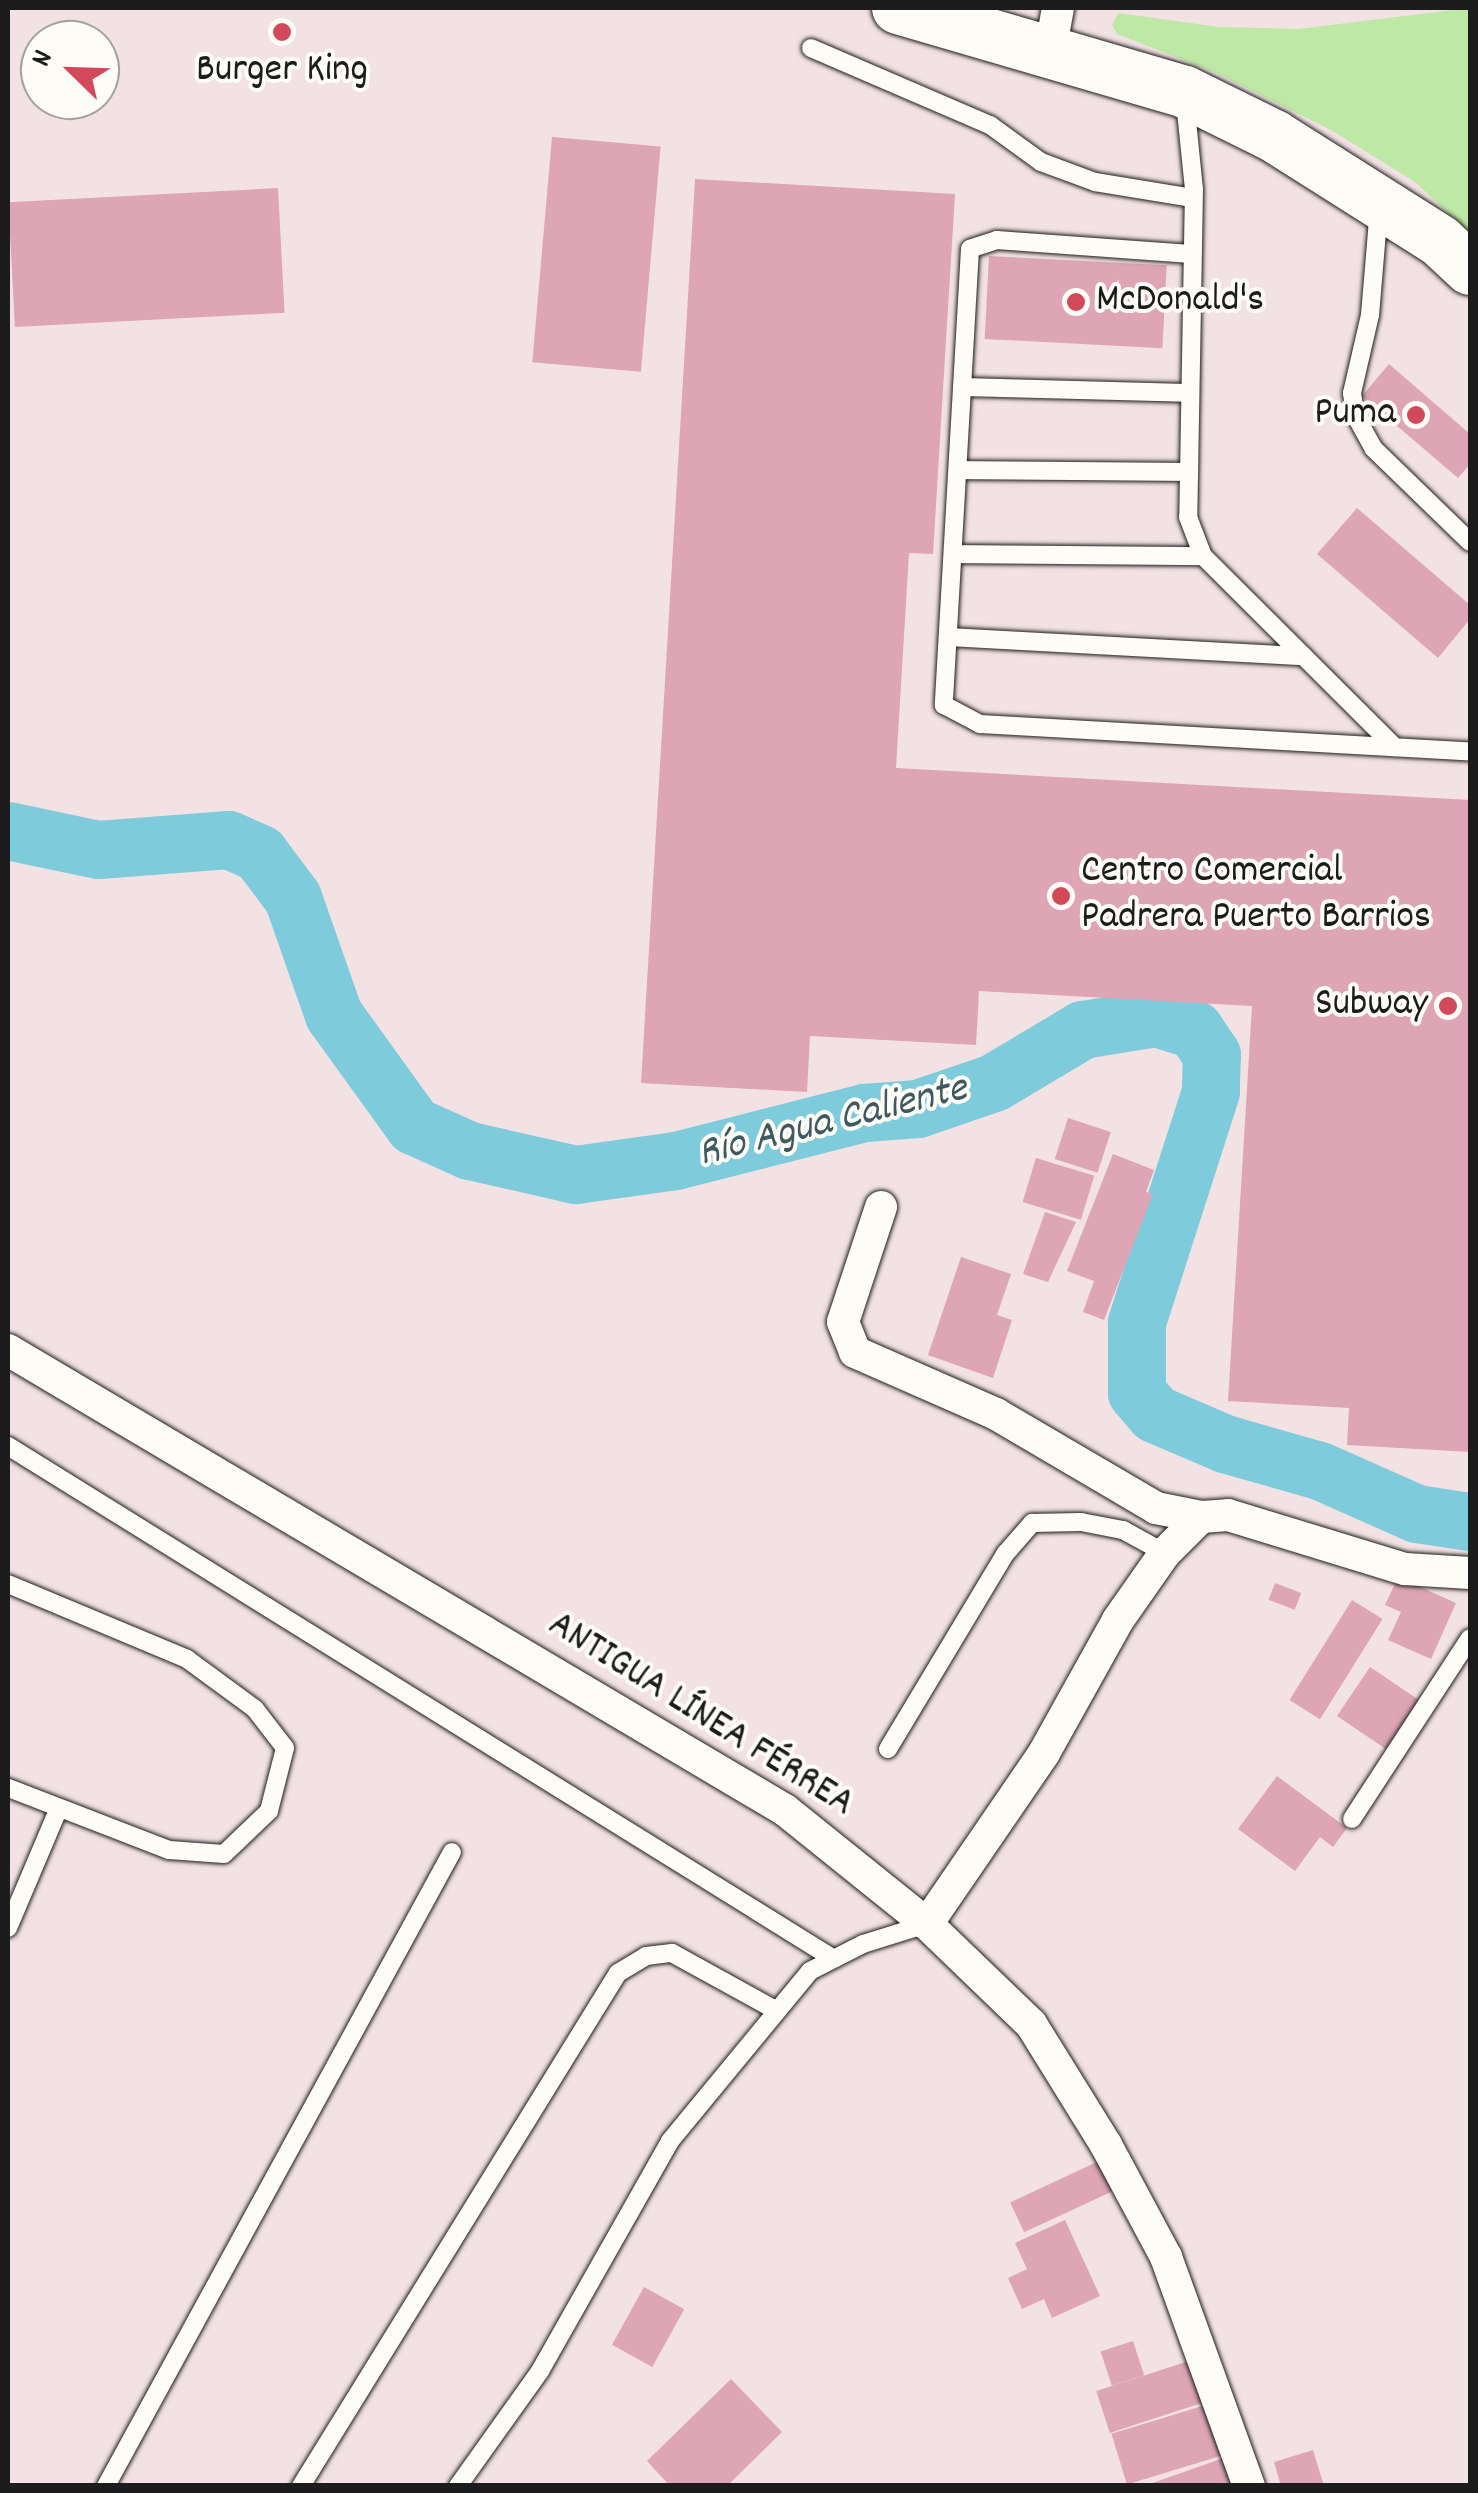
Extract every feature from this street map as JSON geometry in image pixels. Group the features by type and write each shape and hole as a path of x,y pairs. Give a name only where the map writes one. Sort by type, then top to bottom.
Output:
{"main road":[{"path":"898,8 1054,30 1274,136 1380,203 1470,269"}],"street":[{"path":"880,1207 843,1322 854,1352 996,1414 1098,1480 1156,1508 1201,1517 1228,1515 1406,1569 1470,1573"},
{"name":"ANTIGUA LÍNEA FÉRREA","path":"8,1350 785,1810 927,1924 1031,2024 1106,2145 1166,2257 1249,2486"},
{"path":"927,1924 1044,1753 1118,1620 1165,1553 1201,1517"}],"lane":[{"path":"811,48 990,126 1059,169 1094,182 1193,198"},
{"path":"1184,92 1193,198 1184,472 1188,517 1203,556 1395,747"},
{"path":"1380,203 1370,315 1352,392 1355,415 1373,448 1470,542"},
{"path":"1191,254 979,241 970,249 944,705 980,724 1470,751"},
{"path":"962,388 1187,394"},
{"path":"958,470 1184,472"},
{"path":"955,554 1203,556"},
{"path":"948,637 1303,656"},
{"path":"8,1446 834,1959"},
{"path":"888,1749 1006,1553 1032,1523 1081,1522 1123,1530 1165,1553"},
{"path":"8,1584 187,1659 256,1709 285,1748 269,1811 224,1854 169,1850 8,1788"},
{"path":"1352,1819 1470,1638"},
{"path":"8,1928 59,1808"},
{"path":"106,2486 452,1852"},
{"path":"458,2486 540,2371 670,2141 777,2011 810,1972 927,1924"},
{"path":"301,2486 618,1972 646,1956 672,1953 777,2011"}],"green space":[{"path":"1470,8 1470,233 1415,182 1331,130 1214,72 1117,34 1112,25 1118,13 1219,27 1298,29"}],"building":[{"path":"552,137 661,146 641,372 532,362"},
{"name":"Centro Comercial Padrera Puerto Barrios","path":"695,179 955,194 933,554 909,553 896,768 1470,800 1470,1452 1347,1445 1349,1408 1228,1401 1252,1006 979,991 976,1045 810,1036 807,1092 641,1083"},
{"path":"278,188 285,313 15,327 8,202"},
{"name":"McDonald's","path":"989,256 1167,265 1162,348 985,339"},
{"name":"Puma","path":"1389,364 1470,434 1470,464 1458,478 1362,396"},
{"path":"1357,508 1470,605 1470,619 1438,658 1317,554"},
{"path":"1068,1118 1111,1132 1098,1173 1055,1159"},
{"path":"1113,1154 1154,1170 1146,1192 1153,1194 1104,1320 1083,1312 1094,1281 1067,1271"},
{"path":"1036,1158 1094,1176 1081,1220 1023,1202"},
{"path":"1045,1212 1076,1222 1048,1282 1023,1274"},
{"path":"961,1257 1011,1274 997,1315 1012,1320 993,1378 928,1355"},
{"path":"1398,1577 1456,1603 1431,1659 1388,1640 1401,1612 1385,1605"},
{"path":"1275,1583 1301,1593 1295,1610 1269,1600"},
{"path":"1352,1600 1383,1619 1320,1719 1289,1700"},
{"path":"1370,1667 1419,1700 1386,1749 1337,1716"},
{"path":"1277,1776 1347,1828 1333,1847 1320,1837 1295,1871 1238,1829"},
{"path":"1099,2161 1113,2191 1024,2232 1010,2202"},
{"path":"1065,2220 1100,2296 1052,2318 1044,2299 1022,2309 1008,2278 1027,2269 1015,2243"},
{"path":"644,2287 684,2309 652,2367 612,2345"},
{"path":"1133,2341 1144,2375 1112,2386 1101,2352"},
{"path":"1198,2358 1212,2400 1110,2433 1096,2391"},
{"path":"731,2379 782,2432 727,2486 670,2486 647,2461"},
{"path":"1209,2404 1224,2455 1127,2485 1111,2434"},
{"path":"1313,2450 1324,2486 1281,2486 1274,2462"},
{"path":"1229,2456 1239,2486 1147,2486 1147,2485"}],"waterway":[{"name":"Río Agua Caliente","path":"8,831 99,850 229,840 260,854 293,898 334,1015 414,1126 470,1151 576,1175 676,1161 865,1113 918,1109 994,1083 1083,1030 1156,1018 1195,1030 1212,1055 1211,1092 1137,1323 1137,1393 1155,1414 1225,1444 1320,1471 1417,1514 1470,1522"}],"place":[{"name":"Burger King","path":"282,32"},
{"name":"McDonald's","path":"1076,302"},
{"name":"Puma","path":"1416,415"},
{"name":"Centro Comercial Padrera Puerto Barrios","path":"1061,896"},
{"name":"Subway","path":"1448,1006"}]}
